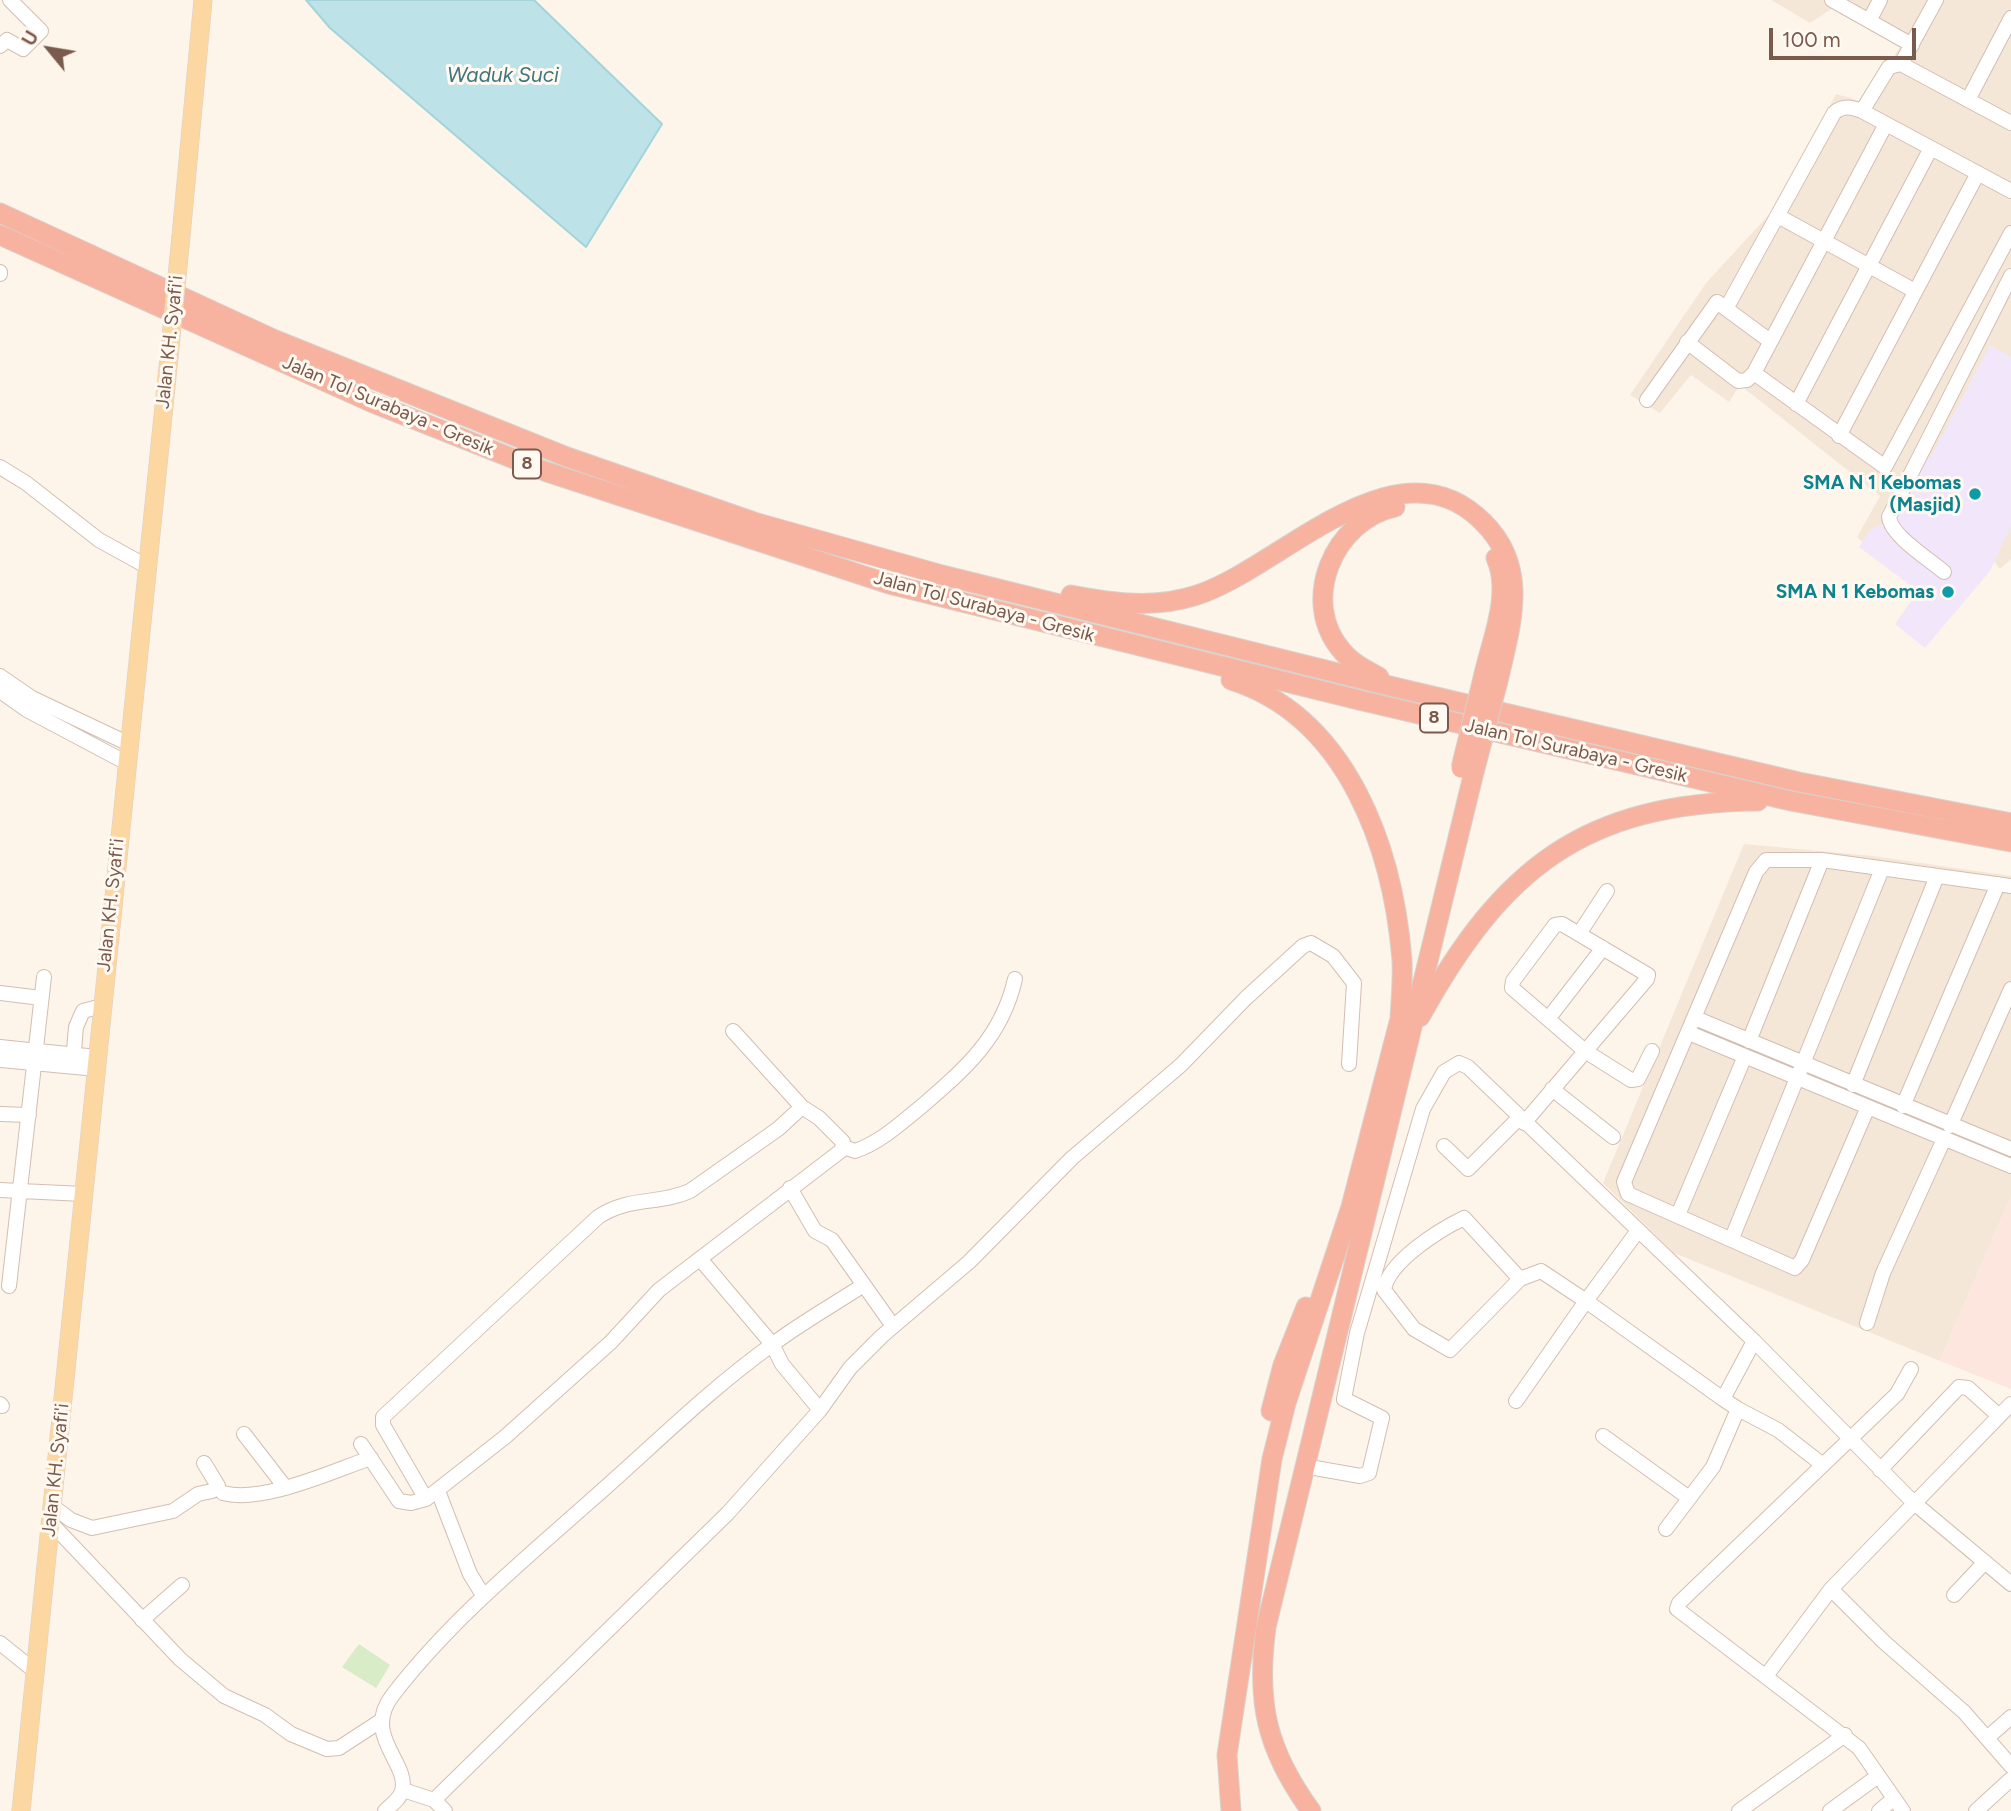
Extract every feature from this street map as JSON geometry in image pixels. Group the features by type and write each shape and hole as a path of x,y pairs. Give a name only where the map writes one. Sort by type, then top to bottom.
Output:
{"highway":[{"name":"Jalan Tol Surabaya - Gresik","path":"0,213 273,339 567,457 754,522 942,575 1398,688 1799,782 2011,823"},
{"name":"Jalan Tol Surabaya - Gresik","path":"0,235 373,403 547,472 889,584 1077,632 1791,801 2011,842"},
{"path":"942,575 1112,603 1178,600 1234,581 1357,505 1404,494 1436,496 1451,501 1478,517 1493,531 1508,556 1515,583 1513,611 1491,678 1351,1207 1283,1365 1261,1453 1250,1534 1244,1648 1227,1755 1231,1811"},
{"path":"1398,688 1341,651 1328,623 1324,587 1331,558 1349,530 1378,512 1403,505 1428,506 1455,517 1474,529 1494,554 1500,568 1502,599 1491,678"},
{"path":"1077,632 1249,686 1280,703 1310,726 1331,748 1359,799 1384,859 1395,906 1402,962 1400,1019"},
{"path":"1311,1811 1295,1787 1274,1745 1262,1704 1261,1678 1266,1627 1408,1040 1467,770"},
{"path":"1408,1040 1445,972 1476,926 1501,898 1550,854 1589,833 1662,809 1712,802 1791,801"}],"main road":[{"name":"Jalan KH. Syafi'i","path":"21,1811 203,0"}],"street":[{"path":"0,46 7,40 23,49 41,31 10,0"},
{"path":"1832,0 1912,45"},
{"path":"1869,21 1880,0"},
{"path":"1861,111 1889,68 1901,64 1936,0"},
{"path":"1968,100 2011,18"},
{"path":"1901,64 2011,123"},
{"path":"1727,307 1834,113 1851,107 1861,111 2011,191"},
{"path":"1687,342 1738,381 1746,380 1754,373 1886,124"},
{"path":"1796,404 1931,148"},
{"path":"1839,436 1978,173"},
{"path":"1778,216 1915,291"},
{"path":"1754,373 1880,466 1885,467 2011,233"},
{"path":"1944,572 1903,539 1890,525 1889,517 2010,279"},
{"path":"1647,400 1714,303 1720,302 1770,341"},
{"path":"0,467 26,483 99,540 148,567"},
{"path":"0,676 126,753"},
{"path":"0,691 27,710 126,753"},
{"path":"1868,1107 1800,1266 1795,1268 1628,1194 1624,1182 1761,865 1766,860 1822,860 2004,885 1903,1106"},
{"path":"1749,1041 1822,860"},
{"path":"1732,1238 1882,869"},
{"path":"1853,1085 1937,876"},
{"path":"1578,934 1607,891"},
{"path":"1444,1146 1468,1169 1552,1089 1585,1051 1648,975 1562,924 1555,926 1511,985 1585,1051 1635,1081 1652,1051"},
{"path":"402,1790 440,1806 728,1513 820,1410 850,1368 893,1326 969,1262 1072,1158 1181,1065 1246,998 1303,946 1311,943 1333,956 1354,983 1349,1065"},
{"path":"1548,1019 1603,948"},
{"path":"9,1286 22,1190 44,977"},
{"path":"733,1031 802,1107 819,1118 844,1147 855,1151 878,1141 961,1073 991,1038 1005,1012 1015,979"},
{"path":"1867,1323 1883,1273 2011,989"},
{"path":"0,993 41,998"},
{"path":"73,1061 80,1014 102,1006"},
{"path":"1695,1018 1749,1041 1868,1107 1947,1133 2011,1149"},
{"path":"1689,1032 1745,1056 1853,1085 1903,1106 1947,1133 2011,1166"},
{"path":"0,1047 35,1057 97,1063"},
{"path":"1678,1215 1745,1056"},
{"path":"0,1060 35,1057"},
{"path":"1304,1466 1360,1476 1369,1473 1381,1418 1346,1402 1345,1393 1357,1332 1423,1109 1434,1086 1455,1063 1462,1064 1754,1341 1913,1502 2011,1584"},
{"path":"1552,1089 1613,1137"},
{"path":"483,1595 432,1495 383,1425 383,1417 598,1217 621,1205 677,1196 690,1191 778,1129 802,1107"},
{"path":"0,1114 29,1115"},
{"path":"361,1444 399,1501 411,1503 432,1495 505,1437 611,1342 659,1290 844,1147"},
{"path":"790,1188 815,1231 832,1240 862,1286 893,1326"},
{"path":"0,1190 83,1194"},
{"path":"1520,1279 1464,1217 1398,1262 1388,1276 1384,1290 1413,1329 1450,1350 1520,1279 1541,1271 1723,1399 1778,1430 1823,1465"},
{"path":"1516,1401 1637,1232"},
{"path":"701,1260 772,1344 782,1364 820,1410"},
{"path":"402,1790 382,1720 386,1705 404,1681 483,1595 772,1344 862,1286"},
{"path":"1723,1399 1754,1341"},
{"path":"1903,1811 1892,1800 1873,1763 1844,1735 1680,1615 1677,1606 1897,1394 1912,1368"},
{"path":"1880,1469 1959,1387 1968,1388 1999,1416"},
{"path":"1766,1676 1831,1589 2011,1404"},
{"path":"1666,1529 1713,1467 1738,1409"},
{"path":"244,1434 285,1487"},
{"path":"1603,1436 1689,1498"},
{"path":"51,1514 92,1528 175,1510 198,1494 218,1490 237,1496 285,1487 371,1458"},
{"path":"204,1463 218,1490"},
{"path":"51,1514 142,1620 217,1692 314,1745 335,1749 382,1720"},
{"path":"1954,1595 1985,1562"},
{"path":"142,1620 181,1585"},
{"path":"1831,1589 1884,1642 1964,1712 2011,1766"},
{"path":"0,1643 36,1672"},
{"path":"1987,1738 2011,1717"},
{"path":"1739,1811 1844,1735"},
{"path":"1830,1811 1878,1776"},
{"path":"1976,1811 2011,1779"},
{"path":"385,1811 402,1790"},
{"path":"1879,1811 1892,1800"}],"shaded area":[{"path":"1771,0 2011,0 2011,559 2000,569 1993,560 1925,598 1857,537 1880,496 1740,385 1729,402 1691,375 1660,413 1630,395 1706,283 1776,207 1836,94 1866,103 1901,45 1838,5 1810,23"},
{"path":"1990,345 2011,357 2011,526 1990,571 1925,648 1895,624 1918,591 1859,547 1871,529 1895,519 1925,455 1930,459"},
{"path":"1744,844 1873,856 2011,876 2011,1196 1940,1361 1674,1253 1603,1183"},
{"path":"2011,1196 2011,1389 1940,1361"}],"green space":[{"path":"359,1644 390,1665 376,1688 342,1667"}],"water":[{"name":"Waduk Suci","path":"306,0 534,0 662,124 586,247 330,28"}],"place":[{"name":"SMA N 1 Kebomas (Masjid)","path":"1975,494"},
{"name":"SMA N 1 Kebomas","path":"1948,592"}]}
